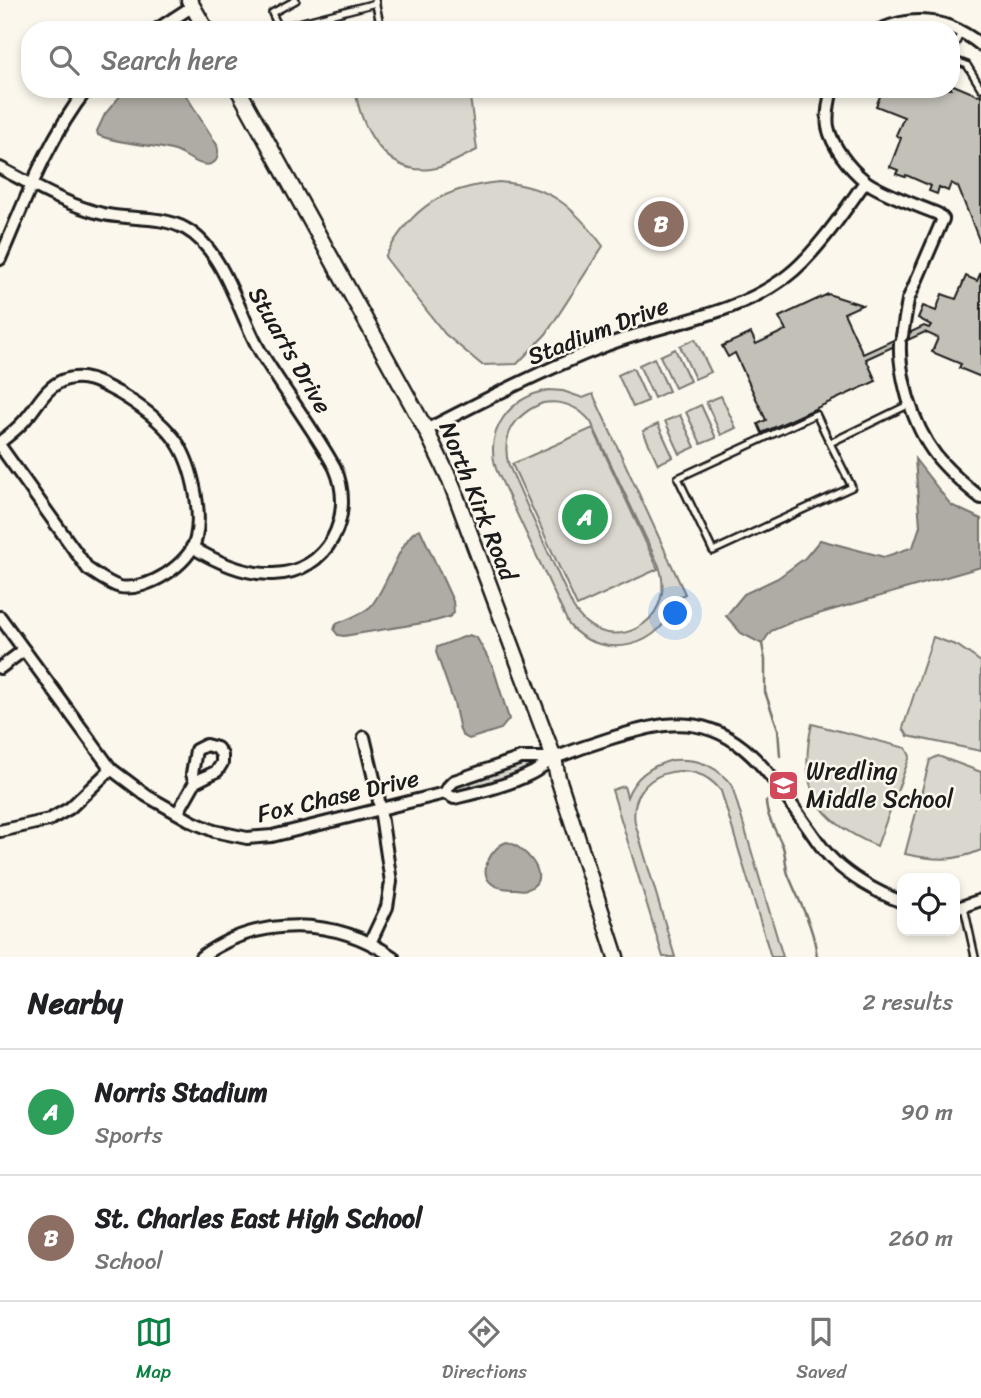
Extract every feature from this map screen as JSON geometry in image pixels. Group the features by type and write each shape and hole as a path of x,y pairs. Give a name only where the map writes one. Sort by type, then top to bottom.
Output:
{"main road":[{"path":"191,3 201,21"},
{"name":"North Kirk Road","path":"243,98 450,480 554,758 615,957"}],"street":[{"path":"168,21 191,3"},
{"path":"961,31 981,44"},
{"path":"0,259 32,184 57,135 81,98"},
{"path":"830,98 828,127 838,149 865,182 938,214 943,219 908,300 900,363 910,404 923,439 956,479 981,498"},
{"name":"Stuarts Drive","path":"0,168 78,206 104,214 168,222 185,228 198,237 213,254 260,351 335,468 343,495 338,530 328,547 305,564 282,573 263,574 229,566 192,547"},
{"name":"Stadium Drive","path":"425,430 481,401 604,346 710,315 740,303 787,276 849,205 865,182"},
{"path":"74,378 101,383 140,406 174,438 195,486 198,519 196,542 180,562 162,577 142,586 121,587 103,579 88,569 0,444 56,384 74,378"},
{"name":"Fox Chase Drive","path":"0,617 111,769 147,796 214,831 247,838 272,836 445,793 454,781 521,758 554,758"},
{"path":"0,668 24,650"},
{"path":"554,758 664,725 693,725 720,733 747,748 832,860 854,879 897,900"},
{"path":"364,737 380,811 391,882 387,907 370,943"},
{"name":"Fox Chase Drive","path":"445,793 454,798 484,791 532,774 554,758"},
{"path":"0,831 49,820 69,808 111,769"},
{"path":"178,811 195,782"},
{"path":"960,908 981,900"},
{"path":"201,957 234,938 270,928 303,925 334,930 370,943 393,957"}],"lane":[{"path":"276,21 272,13 296,0"},
{"path":"307,21 375,1 380,21"},
{"path":"960,62 967,65 981,88"},
{"path":"830,443 910,404"},
{"path":"816,414 830,443 852,487 713,551 678,478 816,414"},
{"path":"960,908 975,957"}],"shaded area":[{"path":"118,98 188,98 217,145 217,159 211,164 202,164 175,151 98,135 97,131 105,114"},
{"path":"357,98 470,98 477,150 437,168 415,169 402,165 380,148 364,123"},
{"path":"499,182 533,188 559,200 571,209 603,246 546,334 517,364 482,365 445,334 385,257 406,225 431,203 461,189"},
{"path":"695,339 711,372 695,379 680,346"},
{"path":"675,349 690,381 675,388 660,356"},
{"path":"654,358 669,391 654,398 639,365"},
{"path":"633,368 648,401 633,407 618,375"},
{"path":"549,390 563,391 583,398 593,394 685,594 674,599 668,616 659,629 645,639 630,645 597,644 582,637 569,625 496,469 493,455 497,429 512,408 535,394","holes":["543,403 570,406 591,422 659,566 662,587 659,605 649,619 636,629 620,633 603,632 587,623 573,607 509,466 507,445 512,427 525,413"]},
{"path":"721,396 736,428 721,435 706,402"},
{"path":"701,405 716,438 701,444 686,412"},
{"path":"680,415 695,447 680,454 665,421"},
{"path":"658,424 673,457 658,464 643,431"},
{"path":"593,428 658,569 577,606 512,464"},
{"path":"915,459 951,505 981,519 981,567 794,621 771,631 762,644 741,633 726,616 744,594 778,578 805,558 820,540 884,557 913,547 920,526"},
{"path":"420,529 453,601 454,613 435,621 338,635 334,630 336,624 370,607 400,551 413,533"},
{"path":"469,635 477,638 493,667 509,719 501,729 469,739 462,735 460,730 454,703 436,652 437,647"},
{"path":"933,637 958,646 981,662 981,751 908,736 903,728"},
{"path":"812,724 906,748 910,756 877,846 839,826 816,800 807,767"},
{"path":"938,756 981,772 981,850 962,857 943,859 905,854 930,760"},
{"path":"673,760 690,760 714,768 732,786 783,957 771,957 721,791 709,779 695,773 679,771 651,780 641,791 635,805 635,823 675,957 663,957 612,790 624,786 627,797 645,772"},
{"path":"530,761 533,768 528,771 462,793 457,794 453,790 461,783"},
{"path":"507,842 527,854 536,868 537,881 530,888 502,888 488,880 486,868 491,855"}],"building":[{"path":"960,88 981,94 981,245 958,187 951,183 948,191 939,187 937,194 929,191 931,186 906,175 896,174 898,170 890,167 901,138 896,135 904,117 876,106 879,98 960,98"},
{"path":"981,272 981,377 959,368 961,364 932,352 938,338 925,332 866,359 876,381 762,433 758,424 766,420 735,353 728,357 722,346 751,333 756,344 786,330 779,317 828,294 862,305 844,313 863,354 924,326 929,328 931,325 918,318 923,306 936,311 942,294 956,299 966,276 977,281"}],"waterway":[{"path":"762,644 765,692 778,729 780,756"},
{"path":"766,801 770,819 783,847 788,874 809,924 817,957"}],"place":[{"name":"St. Charles East High School","path":"661,224"},
{"name":"Norris Stadium","path":"585,517"},
{"name":"Wredling Middle School","path":"783,785"}]}
